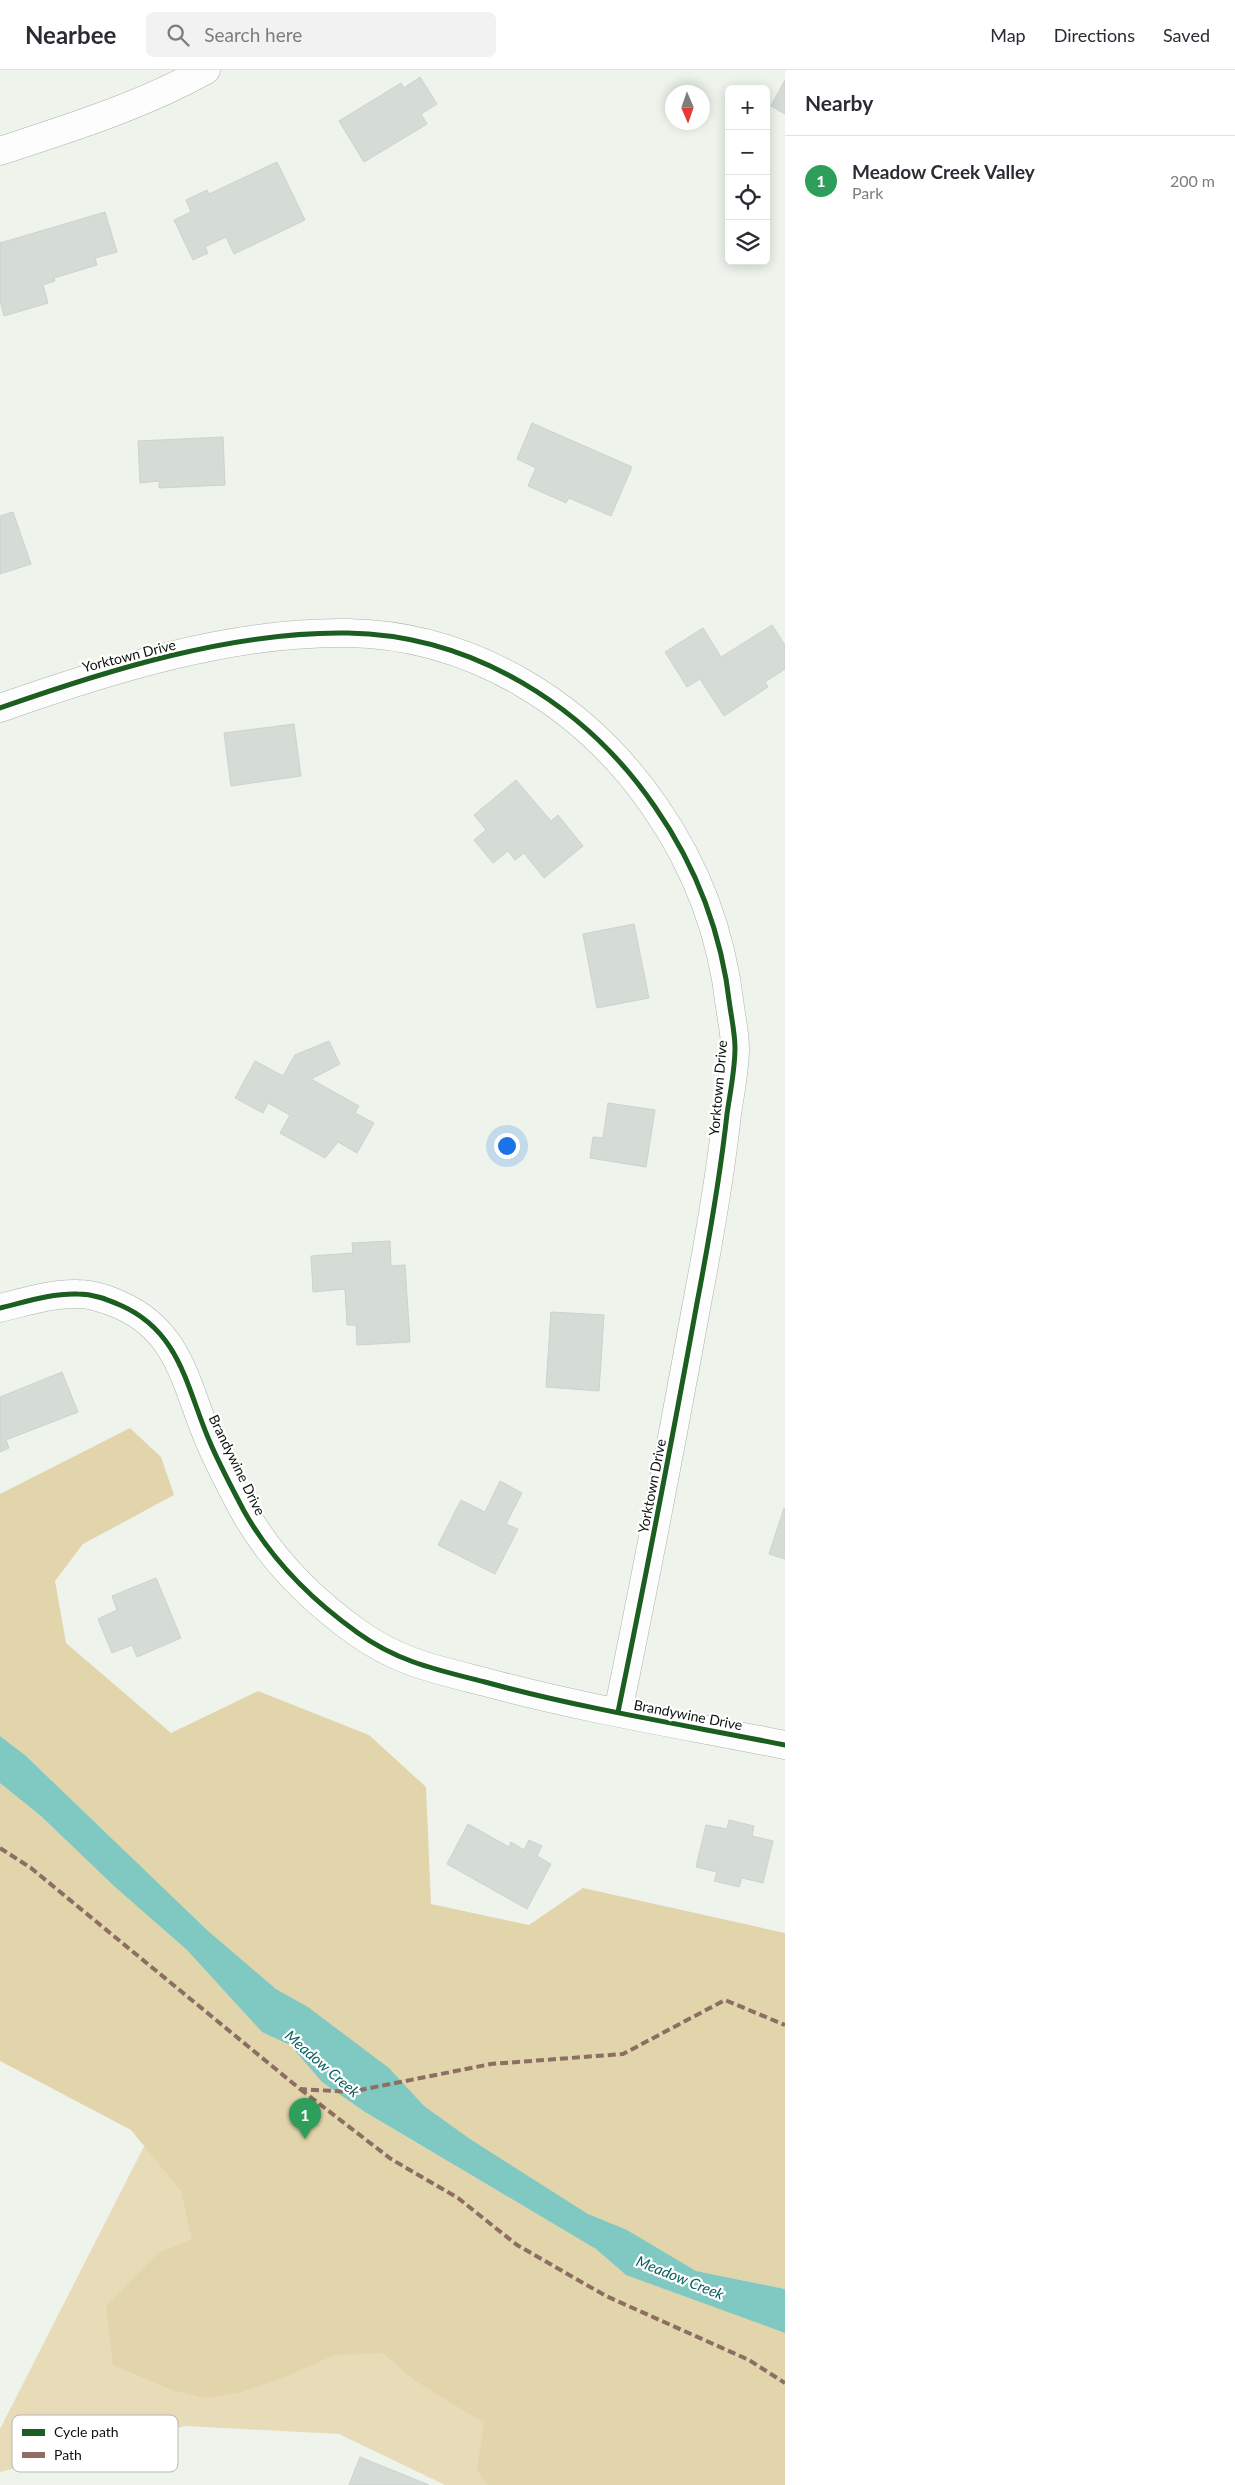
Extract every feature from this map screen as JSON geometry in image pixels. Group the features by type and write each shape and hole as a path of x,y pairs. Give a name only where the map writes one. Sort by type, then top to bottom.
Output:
{"street":[{"path":"0,151 95,120 179,85 206,70"},
{"name":"Yorktown Drive","path":"0,708 74,682 174,655 255,640 308,633 353,633 409,640 463,654 504,672 553,701 596,736 629,771 670,828 698,883 715,928 727,976 735,1048 719,1182 656,1526 618,1712"},
{"name":"Brandywine Drive","path":"0,1308 52,1296 78,1294 102,1297 136,1312 160,1332 178,1357 210,1441 245,1513 277,1559 315,1600 359,1634 408,1661 536,1696 785,1745"}],"shaded area":[{"path":"130,1428 161,1457 174,1495 83,1544 55,1581 66,1643 171,1733 258,1691 369,1735 426,1787 431,1904 529,1925 583,1888 785,1933 785,2289 696,2271 627,2230 588,2214 470,2139 424,2106 389,2068 308,2007 276,1989 208,1931 25,1755 0,1736 0,1494"},
{"path":"0,1760 785,2330 785,2485 445,2485 339,2434 186,2426 178,2428 178,2415 12,2415 12,2469 0,2472 0,2429 161,2113 0,1998"},
{"path":"0,1783 41,1816 114,1886 187,1950 262,2032 290,2045 322,2082 365,2112 422,2147 596,2249 626,2275 785,2333 785,2485 488,2485 477,2470 484,2423 414,2380 383,2353 335,2355 282,2378 242,2392 204,2398 172,2390 113,2365 106,2306 158,2253 192,2239 181,2191 131,2130 0,2061"}],"water":[{"name":"Meadow Creek","path":"0,1736 25,1755 208,1931 276,1989 308,2007 389,2068 424,2106 470,2139 588,2214 627,2230 696,2271 785,2289 785,2333 626,2275 596,2249 365,2112 322,2082 290,2045 262,2032 187,1950 114,1886 41,1816 0,1783"}],"building":[{"path":"420,77 437,104 421,114 427,124 364,162 339,121 401,83 404,88"},
{"path":"785,80 785,114 771,106"},
{"path":"277,162 305,220 234,254 226,237 205,247 208,253 193,260 174,220 191,212 186,200 207,190 209,194"},
{"path":"105,212 117,252 95,258 97,265 54,278 55,281 43,285 48,303 4,316 0,301 0,243"},
{"path":"532,423 632,467 611,516 569,498 566,503 528,486 536,468 517,459"},
{"path":"223,437 225,485 159,488 159,481 140,483 138,441"},
{"path":"13,512 31,564 0,574 0,516"},
{"path":"772,625 785,645 785,669 765,682 768,687 724,716 700,679 687,687 665,652 703,628 721,657"},
{"path":"294,724 301,776 231,786 224,733"},
{"path":"516,780 551,821 558,815 583,846 544,878 524,853 515,860 508,851 493,863 474,840 486,830 474,815"},
{"path":"634,924 649,998 597,1008 583,934"},
{"path":"329,1041 340,1064 311,1079 359,1106 355,1113 374,1123 357,1153 338,1142 325,1158 280,1133 290,1115 268,1103 263,1113 235,1098 255,1061 283,1076 295,1055"},
{"path":"608,1103 655,1110 646,1167 590,1158 593,1137 603,1138"},
{"path":"390,1241 391,1266 405,1265 410,1342 357,1345 356,1325 347,1325 345,1289 313,1292 311,1256 353,1253 352,1243"},
{"path":"551,1312 604,1315 599,1391 546,1387"},
{"path":"62,1372 78,1412 6,1440 9,1448 0,1452 0,1397"},
{"path":"500,1481 522,1493 506,1524 518,1529 495,1574 438,1545 461,1500 485,1512"},
{"path":"785,1509 785,1559 769,1554"},
{"path":"156,1578 181,1638 137,1657 132,1645 112,1653 98,1619 117,1610 112,1596"},
{"path":"729,1820 754,1826 752,1836 773,1841 763,1883 742,1878 739,1887 714,1881 717,1872 696,1867 706,1825 727,1829"},
{"path":"468,1824 509,1847 511,1842 524,1850 529,1840 542,1846 537,1856 551,1864 527,1909 447,1864"},
{"path":"360,2457 429,2485 349,2485"}],"marked path":[{"path":"0,1848 31,1868 300,2089 350,2092 491,2064 623,2054 725,2000 785,2025"},
{"path":"300,2089 391,2159 458,2198 517,2245 606,2296 749,2360 785,2383"}],"cycle path":[{"path":"0,708 127,667 216,646 304,634 348,633 394,637 439,647 482,662 522,683 560,708 596,737 627,771 670,830 695,877 714,928 726,980 734,1033 735,1056 706,1256 659,1508 618,1712"},
{"path":"0,1308 58,1295 89,1295 120,1305 140,1316 156,1329 168,1345 187,1380 217,1458 255,1529 280,1562 309,1593 341,1621 373,1643 419,1664 522,1692 597,1709 785,1745"}],"place":[{"name":"Meadow Creek Valley","path":"305,2139"}]}
